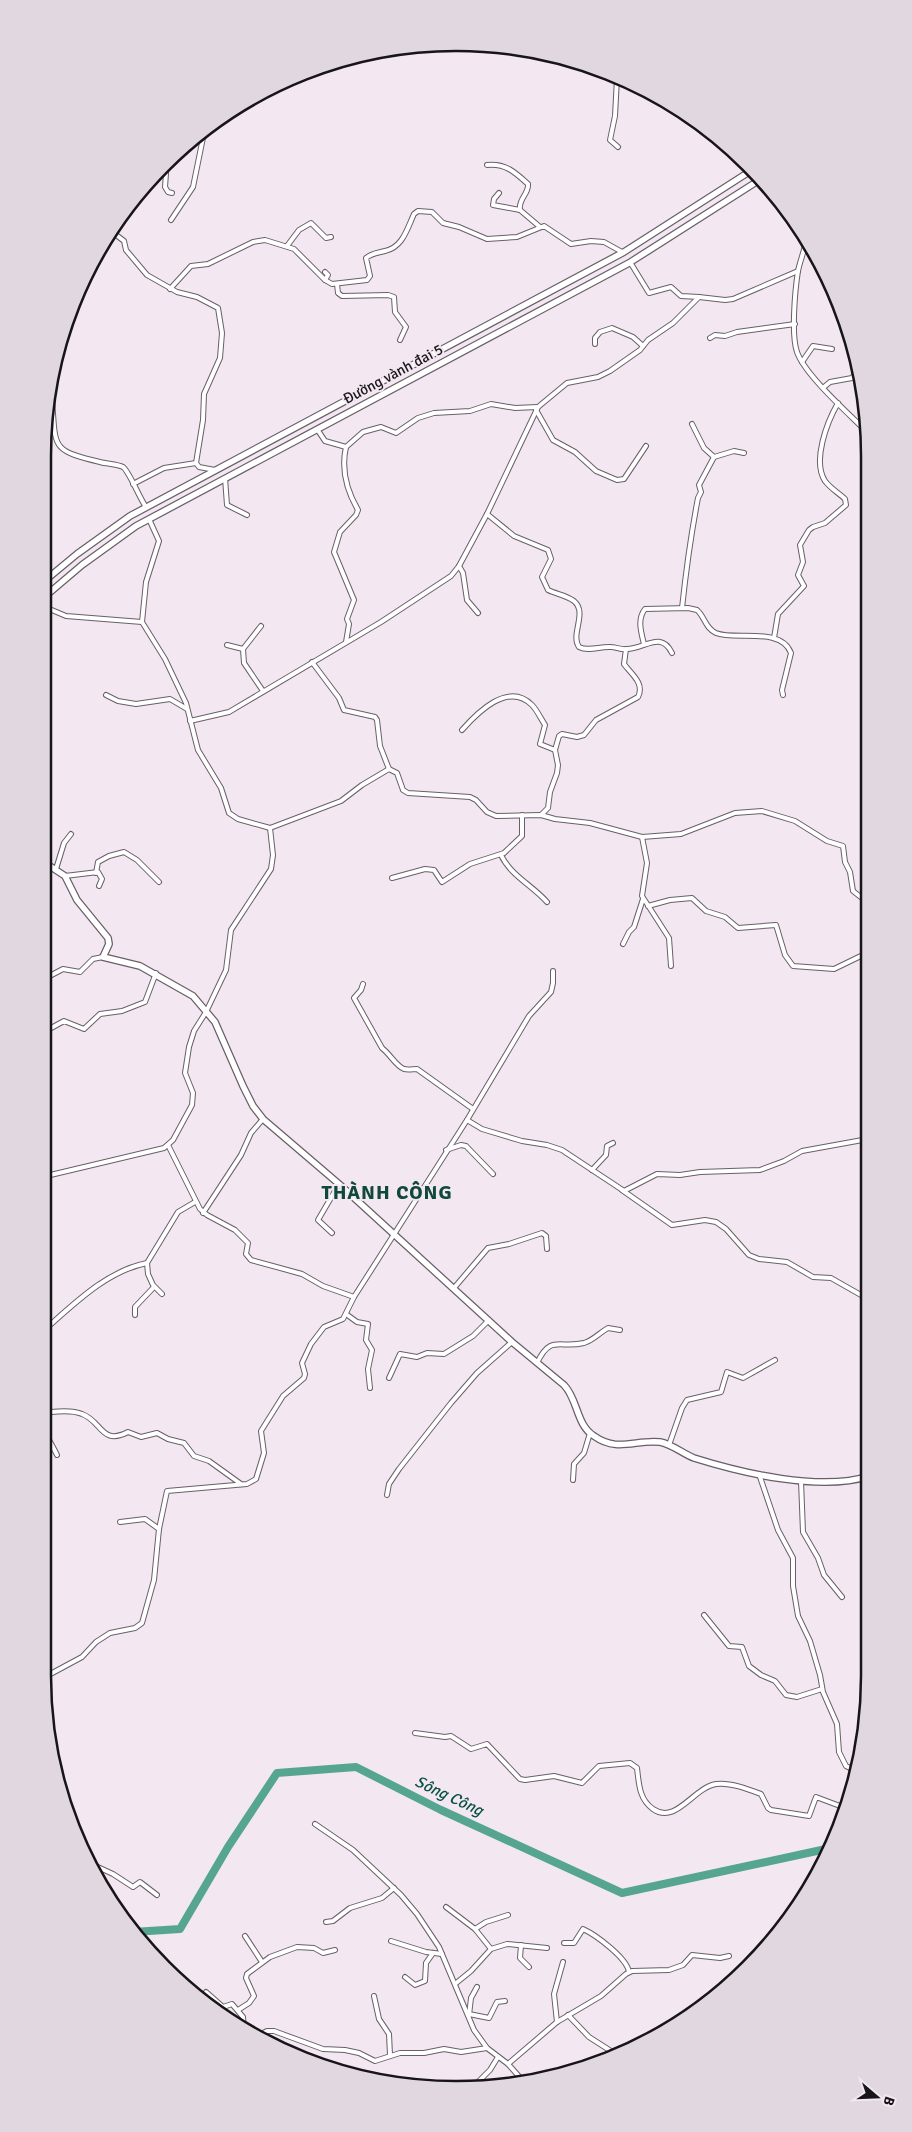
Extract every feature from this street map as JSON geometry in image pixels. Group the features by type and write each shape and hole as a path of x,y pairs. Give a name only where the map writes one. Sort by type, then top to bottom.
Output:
{"main road":[{"name":"Đường vành đai 5","path":"51,576 77,554 130,516 622,252 746,174"},
{"name":"Đường vành đai 5","path":"51,591 82,565 136,526 630,262 754,183"},
{"path":"51,867 65,876 79,902 109,941 103,957 136,964 190,993 216,1025 243,1086 253,1106 263,1119 339,1184 512,1342 568,1389 583,1425 590,1433 602,1441 618,1445 656,1442 669,1445 692,1457 742,1472 801,1481 834,1483 861,1478"}],"street":[{"path":"617,85 615,116 609,136 610,140 618,147"},
{"path":"171,220 193,187 202,141"},
{"path":"486,164 504,166 528,184 528,190 520,202 520,210"},
{"path":"166,174 165,187 168,192 172,193"},
{"path":"499,193 494,199 493,205 520,210 540,227"},
{"path":"170,289 191,266 208,264 253,242 265,240 287,246 296,251 325,280 337,284 369,279 370,273 366,258 372,254 398,246 414,214 418,211 432,212 443,223 459,227 487,239 517,237 540,227 546,227 571,244 591,241 604,242 622,252"},
{"path":"287,246 299,230 311,223 326,238 331,237"},
{"path":"116,235 124,241 126,250 144,272 170,289 197,297 216,307 222,330 218,363 204,394 203,420 196,463"},
{"path":"804,249 798,271 795,342 802,362 838,404 859,425"},
{"path":"630,262 649,293 671,287 678,296 725,300 733,299 798,271"},
{"path":"325,272 328,275 325,280"},
{"path":"337,284 338,293 342,296 388,295 394,297 396,302 395,312 406,326 400,340"},
{"path":"190,721 224,714 346,642 447,579 459,566 487,514 537,408 567,383 604,375 673,323 699,297"},
{"path":"710,338 715,335 725,336 737,332 795,324"},
{"path":"595,344 595,338 600,332 612,328 633,337 643,346"},
{"path":"802,362 813,346 832,349"},
{"path":"824,387 830,382 853,376"},
{"path":"346,642 349,624 347,619 354,600 334,552 340,532 356,515 358,510 348,489 344,470 346,447 363,432 381,427 396,433 418,418 434,413 470,411 491,404 515,408 537,408"},
{"path":"774,638 778,614 804,586 798,575 803,562 800,548 801,543 811,528 825,523 846,505 845,499 832,489 824,478 820,454 825,433 838,404"},
{"path":"537,408 553,440 575,452 596,471 617,480 624,479 646,446"},
{"path":"53,418 55,439 59,448 68,453 123,467 130,475 146,507"},
{"path":"692,424 704,448 714,456"},
{"path":"317,429 325,441 346,447"},
{"path":"682,608 686,569 693,538 698,498 702,491 699,485 714,456 734,451 744,452"},
{"path":"196,463 199,467 216,470"},
{"path":"133,484 164,468 196,463"},
{"path":"225,478 227,505 247,515"},
{"path":"487,514 514,536 548,550 551,559 542,577 548,590 567,597 576,604 579,613 576,639 579,647 586,649 610,646 626,649 652,642 662,642 670,648 672,653"},
{"path":"149,519 158,540 147,578 142,622 165,659 187,708 198,750 221,788 229,813 238,819 270,828 341,801 389,768"},
{"path":"459,566 463,574 467,600 478,613"},
{"path":"644,644 640,624 641,616 645,609 682,608 697,610 710,630 718,634 774,638 789,648 791,653 782,690 783,695"},
{"path":"51,610 66,616 142,622"},
{"path":"261,626 243,649 244,663 264,691"},
{"path":"227,645 243,649"},
{"path":"541,815 548,808 550,792 557,773 558,765 555,750 560,735 577,737 584,735 596,720 638,697 640,690 637,680 624,664 626,649"},
{"path":"312,662 339,698 344,710 375,717 380,746 389,768 395,770 403,790 408,793 470,797 491,814 500,816 541,815 555,819 590,822 642,837 686,833 735,812 754,810 770,813 799,822 827,841 843,846 845,862 850,872 852,891 861,898"},
{"path":"106,696 118,701 136,704 170,700 187,708"},
{"path":"462,730 495,700 510,696 522,699 533,706 544,725 540,744 555,750"},
{"path":"392,878 428,869 434,870 442,882 470,864 501,855 522,836 522,815"},
{"path":"51,1175 137,1155 168,1145 173,1140 193,1101 194,1094 186,1078 185,1068 191,1038 226,970 231,930 271,870 273,855 270,828"},
{"path":"56,870 64,843 71,834"},
{"path":"642,837 647,863 641,892 668,938 671,966"},
{"path":"96,873 98,862 109,856 124,852 137,860 159,882"},
{"path":"501,855 514,874 537,891 547,902"},
{"path":"65,876 98,872 102,879 98,886"},
{"path":"648,906 670,900 692,898 706,911 725,916 738,928 776,925 785,955 793,966 834,969 861,956"},
{"path":"623,944 634,927 644,899"},
{"path":"51,975 63,969 80,972 93,959 103,957"},
{"path":"51,1674 82,1657 100,1639 110,1633 135,1628 142,1624 154,1580 159,1530 166,1493 169,1490 241,1484 254,1481 259,1475 264,1453 261,1431 282,1396 304,1378 305,1374 302,1363 312,1342 325,1326 341,1321 346,1314 354,1297 393,1233 467,1120 529,1016 550,992 554,983 553,971"},
{"path":"51,1028 64,1021 84,1029 100,1014 122,1011 142,1004 146,999 156,974"},
{"path":"363,984 361,990 354,998 382,1048 388,1052 400,1067 408,1070 417,1069 473,1109"},
{"path":"203,1213 241,1156 251,1133 263,1119"},
{"path":"467,1120 482,1129 522,1141 558,1148 608,1178 672,1225 705,1220 716,1222 726,1229 749,1255 760,1259 787,1262 813,1277 831,1278 861,1295"},
{"path":"622,1190 629,1189 657,1174 680,1176 700,1172 760,1170 784,1161 802,1151 861,1140"},
{"path":"592,1170 606,1155 607,1146 613,1143"},
{"path":"168,1145 195,1202 203,1213 239,1233 248,1243 246,1254 252,1260 302,1274 323,1286 354,1297"},
{"path":"446,1150 461,1145 466,1146 493,1174"},
{"path":"332,1233 318,1220 339,1184"},
{"path":"162,1294 154,1287 148,1274 147,1263 178,1212 195,1202"},
{"path":"454,1288 491,1246 509,1244 542,1233 546,1236 547,1249"},
{"path":"51,1324 105,1281 147,1263"},
{"path":"135,1315 135,1307 154,1287"},
{"path":"346,1314 357,1322 368,1324 366,1340 372,1350 368,1369 370,1388"},
{"path":"389,1378 400,1354 417,1357 427,1353 444,1354 473,1336 489,1320"},
{"path":"537,1363 542,1352 550,1346 582,1343 594,1338 608,1328 620,1330"},
{"path":"387,1495 389,1484 399,1469 451,1403 477,1373 512,1342"},
{"path":"669,1445 682,1408 688,1400 721,1392 727,1372 743,1378 775,1360"},
{"path":"51,1412 80,1413 110,1436 119,1436 128,1432 142,1437 156,1433 168,1440 182,1442 194,1456 209,1460 241,1484"},
{"path":"573,1480 574,1464 584,1453 590,1433"},
{"path":"51,1444 57,1455"},
{"path":"759,1474 778,1530 793,1558 793,1586 798,1616 810,1641 822,1689 837,1724 839,1752 846,1766 850,1768"},
{"path":"801,1481 803,1532 818,1558 824,1575 842,1597"},
{"path":"120,1522 145,1519 159,1530"},
{"path":"704,1615 729,1646 742,1647 750,1666 761,1675 775,1681 786,1695 797,1697 822,1689"},
{"path":"415,1733 451,1736 471,1749 487,1744 520,1779 525,1780 554,1776 582,1783 599,1766 630,1763 637,1768 641,1795 650,1806 663,1814 670,1814 699,1792 718,1784 748,1789 761,1794 768,1808 772,1810 809,1816 816,1797 839,1805"},
{"path":"315,1824 353,1850 394,1888 417,1914 442,1954 469,2016 487,2048 508,2064 518,2076"},
{"path":"100,1868 133,1887 140,1882 157,1895"},
{"path":"326,1922 333,1921 350,1908 382,1898 394,1888"},
{"path":"446,1907 475,1930 491,1949"},
{"path":"475,1930 485,1922 508,1915"},
{"path":"564,1943 574,1943 583,1929 597,1935 600,1940 615,1950 628,1966 629,1972"},
{"path":"245,1936 262,1962"},
{"path":"391,1942 433,1954 442,1954"},
{"path":"455,1984 491,1949 507,1944 547,1948"},
{"path":"521,1945 520,1958 529,1967"},
{"path":"238,2010 250,2003 254,1996 246,1974 262,1962 297,1947 314,1948 322,1953 335,1950"},
{"path":"405,1977 415,1985 425,1981 426,1963 433,1954"},
{"path":"508,2064 557,2022 601,1996 629,1972 669,1970 683,1965 692,1955 720,1958 729,1956"},
{"path":"557,2022 554,1994 563,1962"},
{"path":"469,2016 471,1998 477,1987"},
{"path":"206,1992 210,1997"},
{"path":"374,1996 379,2019 389,2034 390,2054"},
{"path":"469,2016 488,2018 497,2002 505,2001"},
{"path":"223,2007 230,2004 238,2010 243,2020"},
{"path":"568,2015 589,2037 610,2050"},
{"path":"265,2033 271,2030 323,2049 359,2053 372,2060 379,2060 390,2054 424,2053 444,2049 461,2052 487,2048"},
{"path":"480,2080 490,2070 498,2057"}],"waterway":[{"name":"Sông Công","path":"143,1931 180,1929 228,1847 277,1773 356,1767 441,1810 622,1893 821,1850"}],"district":[{"name":"THÀNH CÔNG","path":"387,1192"}]}
